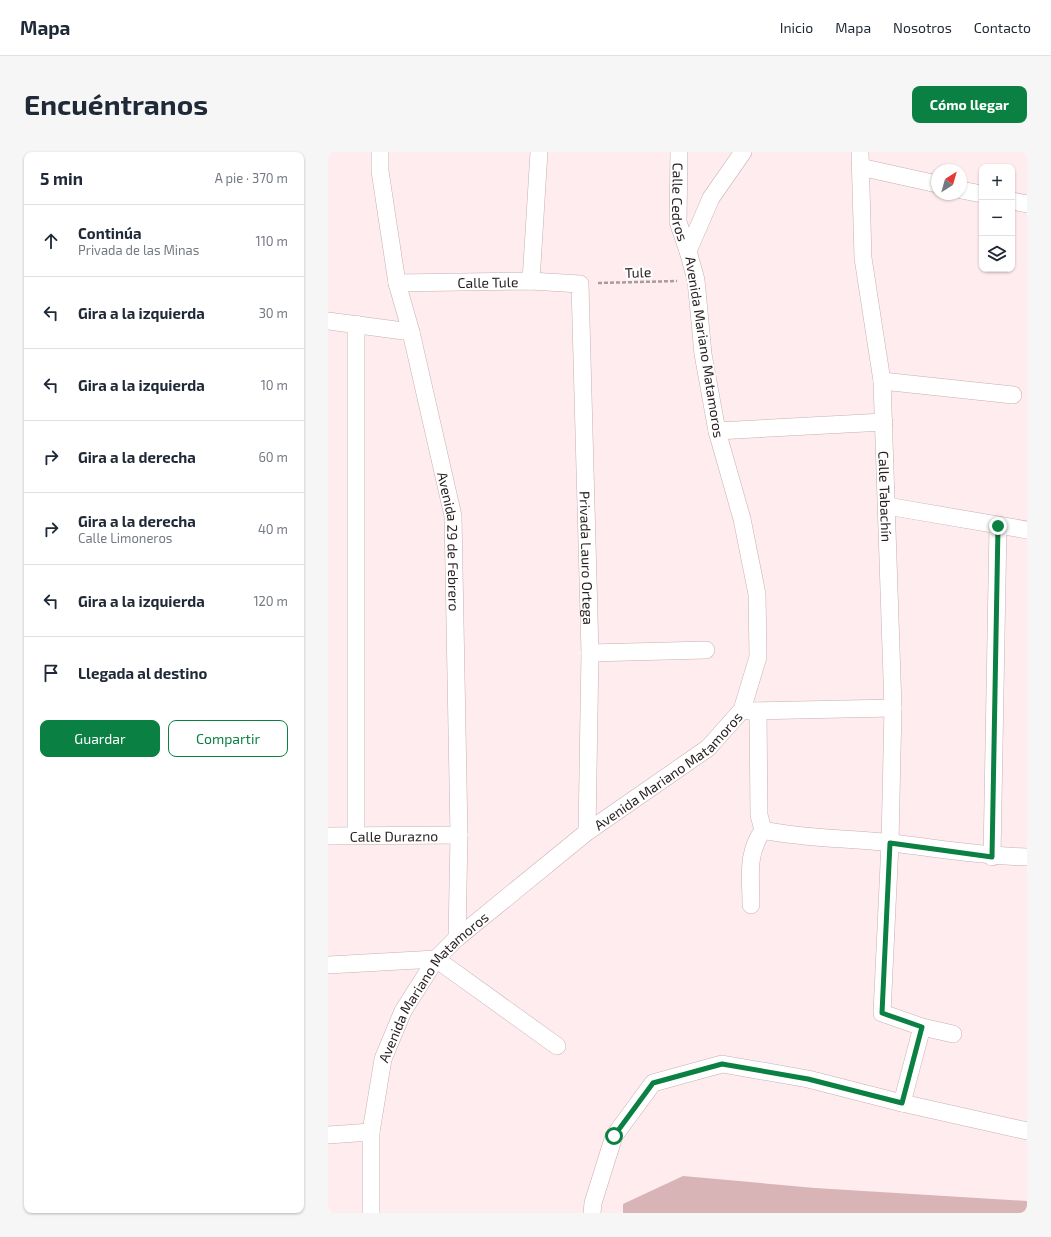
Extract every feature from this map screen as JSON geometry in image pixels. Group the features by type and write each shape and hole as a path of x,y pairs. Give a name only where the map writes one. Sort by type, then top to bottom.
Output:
{"street":[{"name":"Avenida 29 de Febrero","path":"380,152 380,171 397,283 411,332 453,516 459,835 457,938"},
{"path":"531,281 539,152"},
{"name":"Calle Cedros","path":"679,152 678,222 688,251"},
{"name":"Avenida Mariano Matamoros","path":"371,1213 371,1132 383,1059 403,1011 436,959 457,938 587,832 708,748 750,711 758,657 757,594 742,519 717,431 703,354 696,280 688,251 711,198 743,152"},
{"path":"860,160 931,182"},
{"name":"Calle Tabachín","path":"860,160 863,258 882,381 893,708 890,843 882,1013 922,1027"},
{"path":"967,191 979,193"},
{"path":"1015,202 1027,204"},
{"name":"Calle Tule","path":"397,283 531,281 580,284"},
{"name":"Privada Lauro Ortega","path":"580,284 590,653 587,832"},
{"path":"328,321 411,332"},
{"path":"356,324 356,835"},
{"path":"882,381 1013,395"},
{"path":"717,431 884,422"},
{"path":"887,506 1027,530"},
{"path":"992,857 998,526"},
{"path":"590,653 706,650"},
{"path":"751,905 751,856 756,841 763,830 759,815 750,711 893,708"},
{"path":"763,830 783,834 890,843 992,857 1027,858"},
{"name":"Calle Durazno","path":"328,836 459,835"},
{"path":"328,964 436,959 557,1046"},
{"path":"902,1103 922,1027 953,1034"},
{"path":"592,1213 593,1203 614,1136 653,1083 722,1064 808,1079 902,1103 1027,1131"},
{"path":"328,1135 371,1132"}],"path":[{"name":"Tule","path":"580,284 696,280"}],"shaded area":[{"path":"683,1176 815,1188 1027,1201 1027,1213 623,1213 623,1204"}],"route":[{"path":"614,1136 653,1083 722,1064 808,1079 902,1103 922,1027 882,1013 890,843 992,857 998,526"}]}
